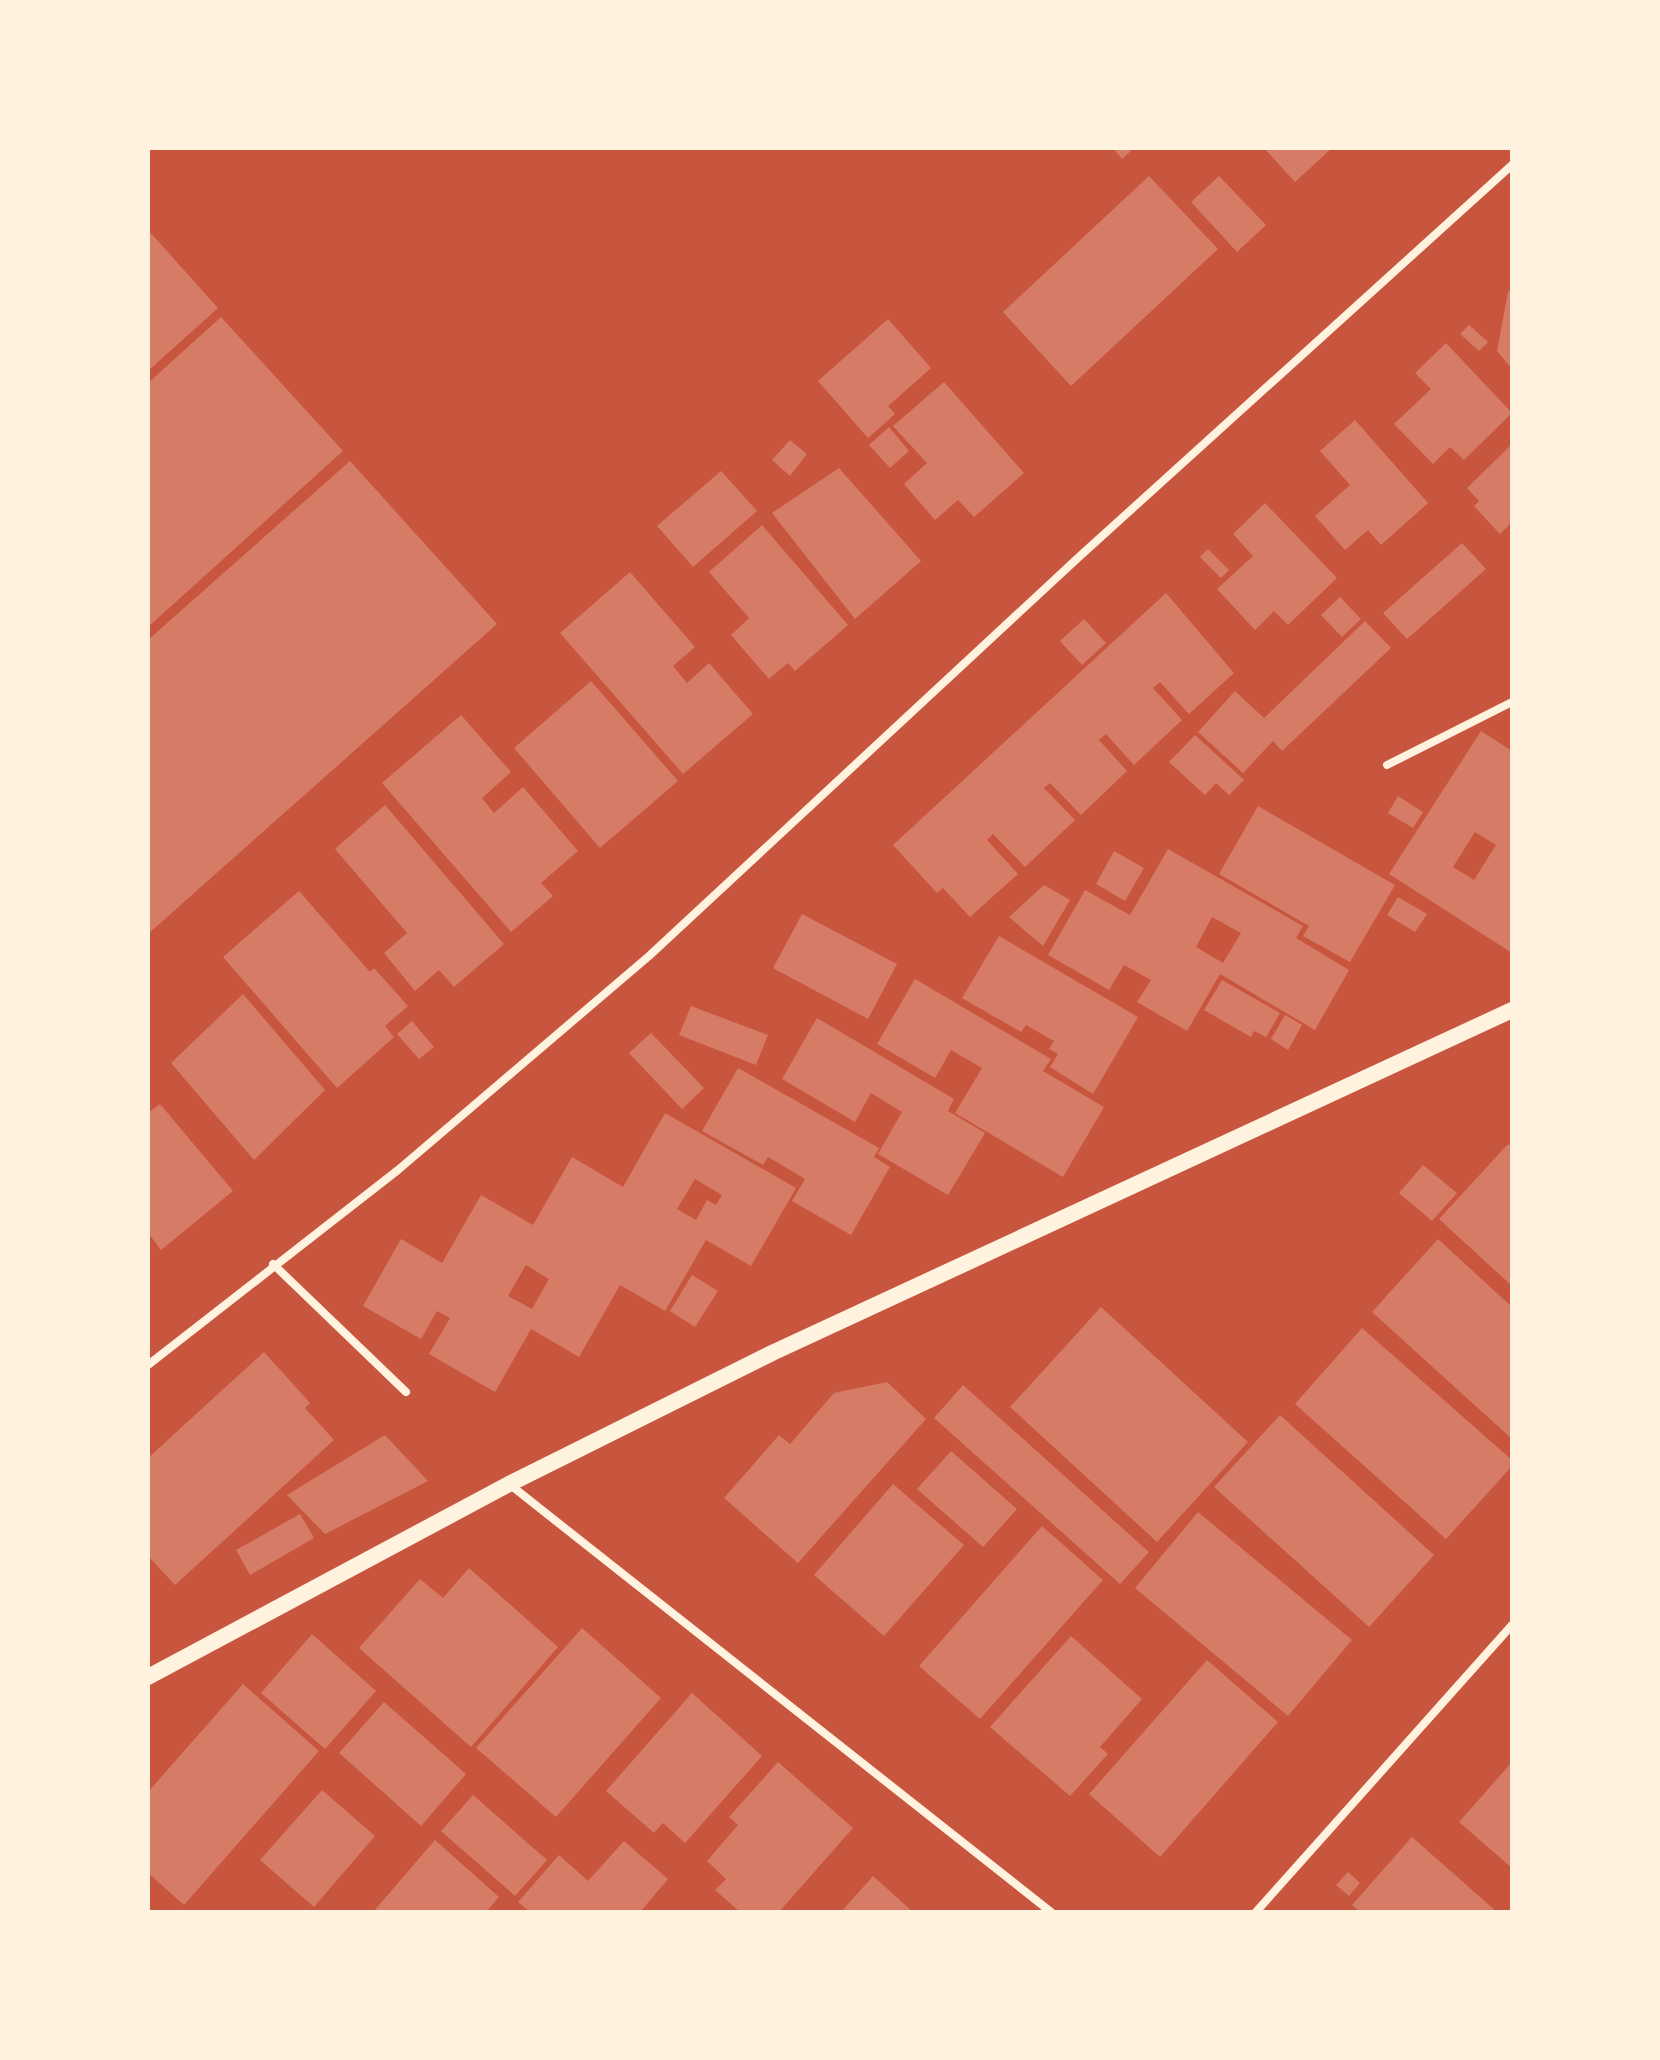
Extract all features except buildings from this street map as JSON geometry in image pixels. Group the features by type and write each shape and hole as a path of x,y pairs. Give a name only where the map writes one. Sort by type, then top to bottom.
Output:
{"main road":[{"path":"148,1677 509,1484 772,1353 1512,1010"}],"street":[{"path":"148,1365 273,1264 398,1170 649,956 1080,556 1512,165"},
{"path":"1387,765 1512,702"},
{"path":"273,1264 406,1392"},
{"path":"509,1484 1051,1912"},
{"path":"1256,1912 1512,1625"}]}
